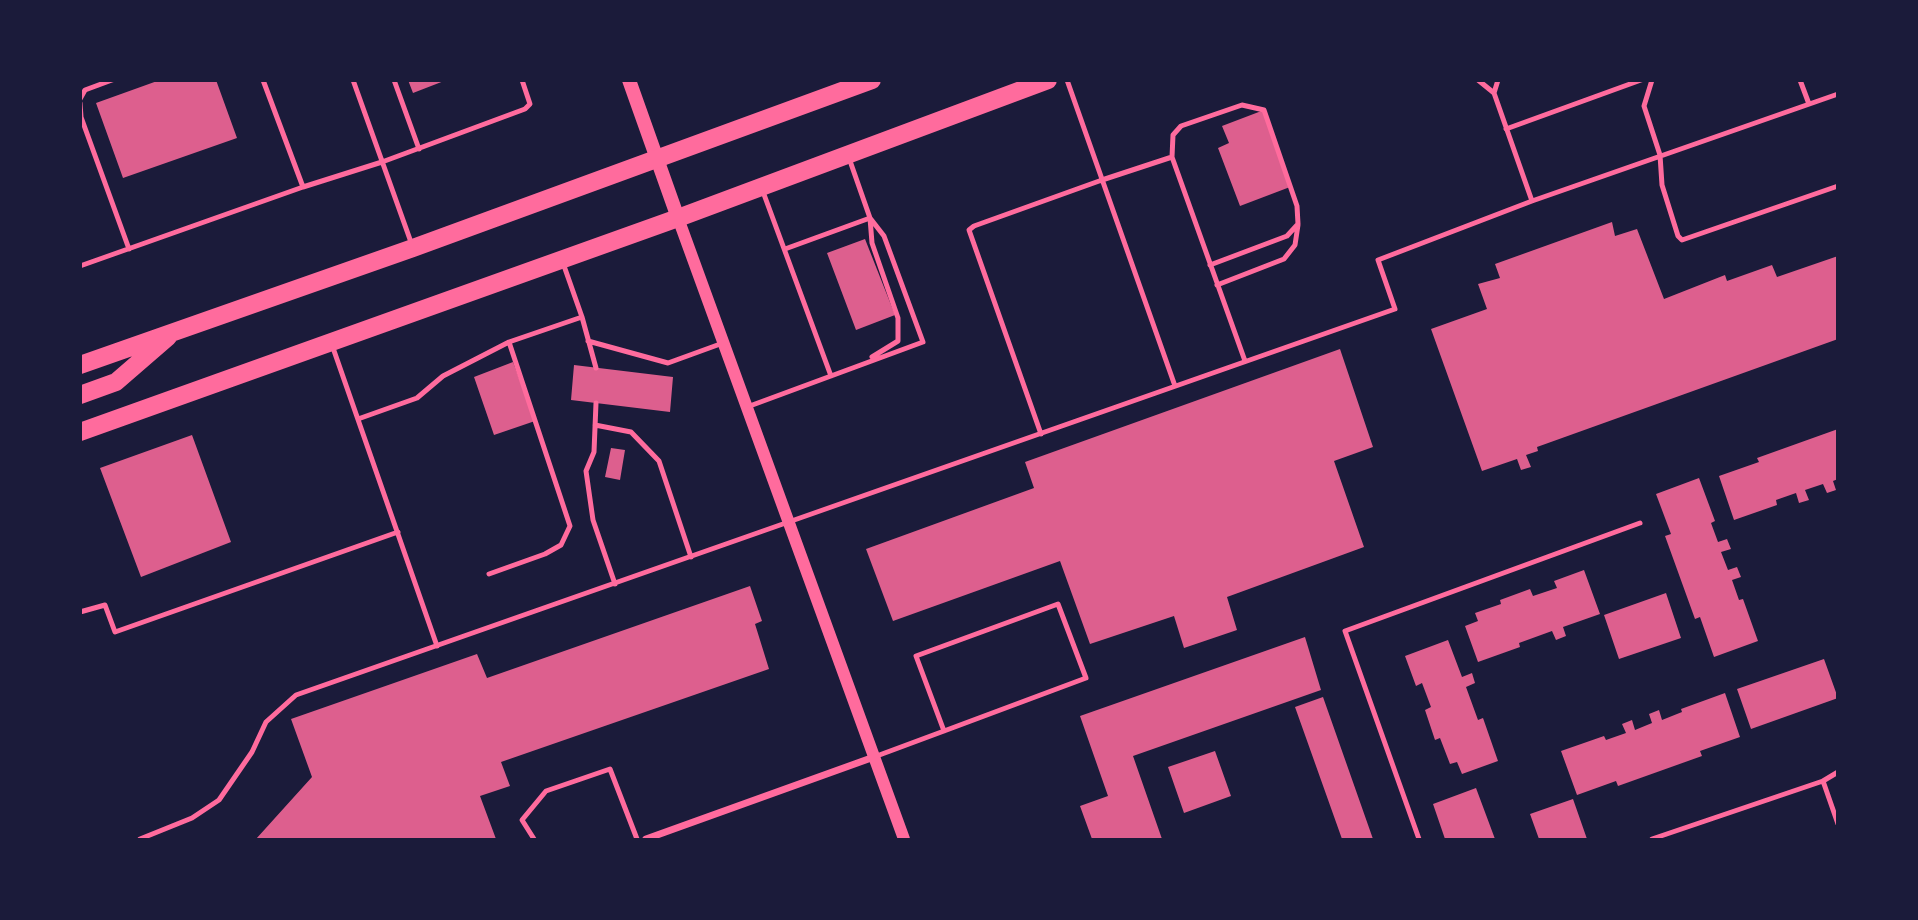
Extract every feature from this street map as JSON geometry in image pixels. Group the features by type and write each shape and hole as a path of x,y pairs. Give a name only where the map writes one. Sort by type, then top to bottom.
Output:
{"main road":[{"path":"629,80 678,218"},
{"path":"80,365 413,248 872,80"},
{"path":"80,432 678,218 1048,80"},
{"path":"80,395 116,382 176,330"}],"street":[{"path":"678,218 904,839"},
{"path":"646,839 874,757"}],"lane":[{"path":"112,80 85,90 80,101 82,117 129,249"},
{"path":"263,80 303,187"},
{"path":"353,80 413,248"},
{"path":"394,80 419,149"},
{"path":"80,266 419,149 525,109 530,104 522,80"},
{"path":"1067,80 1175,386"},
{"path":"1478,80 1494,93"},
{"path":"1497,80 1494,93 1532,201"},
{"path":"1506,129 1641,80"},
{"path":"1652,80 1644,106 1660,155 1662,185 1678,236 1682,240 1838,186"},
{"path":"1800,80 1809,104"},
{"path":"140,839 192,818 219,800 252,752 266,722 296,695 1395,309 1378,260 1532,201 1838,94"},
{"path":"1217,285 1284,259 1295,244 1298,224 1297,206 1264,110 1242,105 1181,126 1173,135 1172,157 1217,285 1245,361"},
{"path":"848,155 870,218 872,243 898,318 898,341 863,364"},
{"path":"1041,434 969,230 1172,157"},
{"path":"761,187 831,376"},
{"path":"785,249 870,218"},
{"path":"747,407 923,342 884,236 870,218"},
{"path":"1210,265 1287,236 1298,224"},
{"path":"562,260 596,368"},
{"path":"358,419 417,398 443,376 509,342 582,317"},
{"path":"588,341 667,363 723,343"},
{"path":"331,342 437,646"},
{"path":"489,574 545,554 561,545 570,526 509,342"},
{"path":"596,403 594,452 586,471 593,520 615,584"},
{"path":"595,425 631,432 659,461 691,557"},
{"path":"1419,839 1345,631 1640,523"},
{"path":"80,612 105,604 115,632 398,532"},
{"path":"874,757 944,731 1086,678 1058,604 916,656 944,731"},
{"path":"534,839 522,820 546,791 610,769 637,839"},
{"path":"1652,839 1824,781 1838,772"},
{"path":"1824,781 1838,824"}],"building":[{"path":"160,80 216,80 237,138 123,178 96,103"},
{"path":"408,80 444,80 444,81 413,93"},
{"path":"1264,110 1290,187 1240,206 1218,148 1229,143 1222,126"},
{"path":"1612,222 1615,236 1637,229 1664,299 1725,275 1727,281 1772,265 1777,277 1838,256 1838,339 1537,447 1538,451 1526,455 1531,467 1521,470 1517,459 1482,471 1431,329 1487,309 1478,284 1500,278 1495,264"},
{"path":"865,239 895,315 856,330 827,253"},
{"path":"1340,349 1373,447 1334,461 1364,547 1227,597 1237,630 1184,648 1174,616 1090,644 1060,561 893,621 866,549 1034,488 1025,462"},
{"path":"513,362 535,421 494,435 474,377"},
{"path":"574,365 673,377 670,412 571,400"},
{"path":"1838,429 1838,479 1833,481 1836,490 1827,493 1823,484 1805,490 1809,500 1799,503 1796,493 1776,500 1777,505 1734,520 1719,476 1759,462 1757,458"},
{"path":"192,435 231,542 141,577 100,468"},
{"path":"611,448 625,450 620,480 605,477"},
{"path":"1699,478 1715,521 1711,523 1718,542 1727,539 1731,549 1721,552 1728,570 1737,567 1741,577 1732,580 1739,600 1743,599 1758,641 1714,657 1700,617 1695,619 1665,536 1671,534 1656,494"},
{"path":"1584,570 1600,614 1563,627 1566,636 1556,640 1552,631 1519,643 1520,647 1478,662 1465,626 1478,621 1475,613 1501,604 1500,600 1530,589 1533,596 1557,588 1554,581"},
{"path":"750,586 762,621 755,624 769,669 501,762 510,786 480,796 496,839 256,839 312,777 291,719 477,654 487,678"},
{"path":"1666,593 1681,638 1619,659 1604,615"},
{"path":"1305,637 1321,690 1133,756 1162,839 1092,839 1080,806 1108,796 1080,716"},
{"path":"1448,640 1462,677 1472,673 1475,683 1466,687 1478,720 1483,718 1498,761 1462,774 1457,762 1450,764 1440,738 1435,740 1425,710 1431,707 1422,683 1416,686 1405,656"},
{"path":"1824,659 1838,698 1751,729 1737,689"},
{"path":"1725,693 1740,737 1700,751 1702,756 1618,786 1616,781 1577,795 1561,751 1604,736 1606,740 1626,733 1622,724 1632,720 1635,730 1652,723 1649,714 1659,710 1662,720 1682,712 1681,709"},
{"path":"1323,697 1373,839 1342,839 1295,707"},
{"path":"1215,751 1231,796 1184,813 1168,767"},
{"path":"1476,788 1495,839 1445,839 1433,804"},
{"path":"1573,799 1587,839 1539,839 1530,814"}]}
